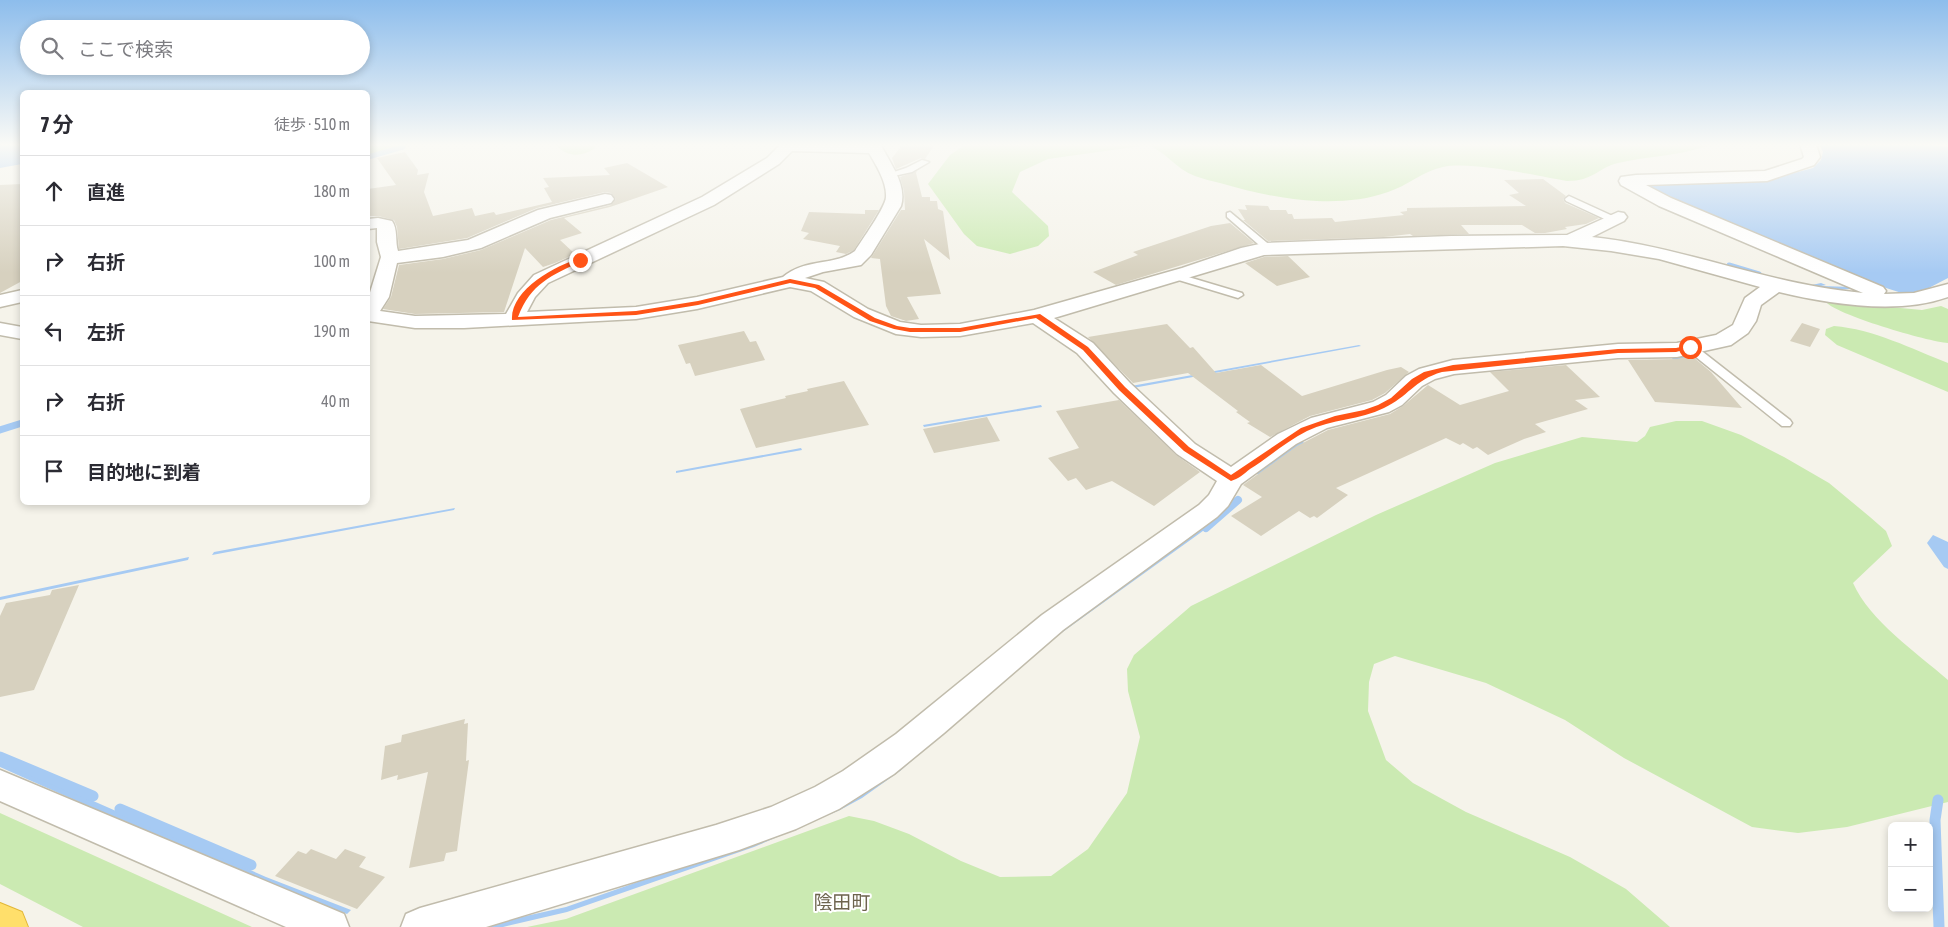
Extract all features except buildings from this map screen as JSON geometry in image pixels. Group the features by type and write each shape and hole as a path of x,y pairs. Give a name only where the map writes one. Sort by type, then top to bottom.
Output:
{"highway":[{"path":"0,923 7,927"}],"street":[{"path":"514,319 520,302 540,279 708,201 731,187"},
{"path":"790,281 798,274 819,267 854,261 862,255 892,206 895,197 892,187"},
{"path":"1643,187 1665,202 1902,301"},
{"path":"390,258 443,251 474,244 544,214 604,199"},
{"path":"1571,240 1616,219"},
{"path":"370,224 386,225 386,242 390,258 379,297 370,308"},
{"path":"370,315 415,322 636,313 698,303 790,281 817,286 873,319 896,328 910,330 960,330 1037,316 1175,276 1248,252 1269,249 1441,242 1571,240 1605,244 1689,260 1775,286 1812,293 1902,301 1937,295 1948,290"},
{"path":"420,927 542,894 716,842 826,798 871,772 897,754 1034,637 1208,512 1219,500 1231,479 1304,429 1381,407 1394,400 1414,381 1433,372 1453,367 1618,351 1676,350 1723,340 1734,334 1746,321 1752,302 1775,286"},
{"path":"0,301 20,296"},
{"path":"1037,316 1085,348 1122,388 1186,449 1231,479"},
{"path":"0,329 20,333"},
{"path":"0,785 330,927"}],"lane":[{"path":"1569,199 1616,219"},
{"path":"1230,215 1269,249"},
{"path":"1175,276 1238,295"},
{"path":"1690,347 1786,423"}],"green space":[{"path":"930,187 1014,187 1012,192 1048,226 1049,236 1038,246 1010,254 977,246 964,234"},
{"path":"1237,187 1398,187 1380,195 1362,199 1335,201 1280,197"},
{"path":"1825,301 1922,310 1941,306 1948,309 1948,343 1903,333 1862,320 1845,313"},
{"path":"1834,326 1878,335 1948,363 1948,392 1837,345 1825,335 1826,329"},
{"path":"1676,421 1702,421 1741,435 1784,457 1829,483 1886,531 1892,546 1853,583 1861,597 1882,623 1948,680 1948,802 1847,827 1798,833 1752,827 1624,758 1565,720 1486,683 1395,656 1374,664 1369,682 1368,711 1386,760 1413,783 1466,812 1570,857 1626,889 1670,927 527,927 566,919 849,816 874,821 909,834 961,861 1000,877 1051,876 1088,849 1127,793 1140,737 1128,691 1127,669 1134,655 1191,606 1376,515 1495,463 1582,437 1637,442 1645,436 1650,427"},
{"path":"0,813 252,927 83,927 0,884"}],"water":[{"path":"1650,187 1948,187 1948,278 1923,291 1908,295 1883,287 1835,290 1768,278 1769,276 1812,285 1821,283 1826,285 1821,286 1851,287 1718,218"},
{"path":"1361,346 1133,388 1131,386"},
{"path":"1041,405 1042,407 924,427 923,425"},
{"path":"801,448 802,450 676,473 676,471"},
{"path":"455,508 454,510 212,555 214,552"},
{"path":"1211,521 1214,523 1046,644 900,771 862,798 840,810 754,847 567,912 503,927 477,927 566,907 738,847 1018,662"},
{"path":"1933,535 1948,542 1948,569 1944,567 1927,543"},
{"path":"189,557 188,560 0,600 0,597"},
{"path":"0,760 266,877 351,910 347,914 173,843 0,767"}],"waterway":[{"path":"1729,265 1759,274"},
{"path":"1675,356 1691,355"},
{"path":"0,430 20,424"},
{"path":"1289,449 1300,443"},
{"path":"1260,471 1291,448"},
{"path":"1206,528 1238,500"},
{"path":"0,757 93,796"},
{"path":"1938,800 1935,820 1939,927"},
{"path":"120,809 251,865"}],"district":[{"name":"陰田町","path":"842,902"}],"route":[{"path":"580,260 540,279 520,302 514,319 614,315 662,310 790,281 817,286 873,319 896,328 910,330 960,330 1037,316 1085,348 1122,388 1186,449 1231,479 1304,429 1381,407 1394,400 1414,381 1440,370 1453,367 1618,351 1676,350 1690,347"}]}
